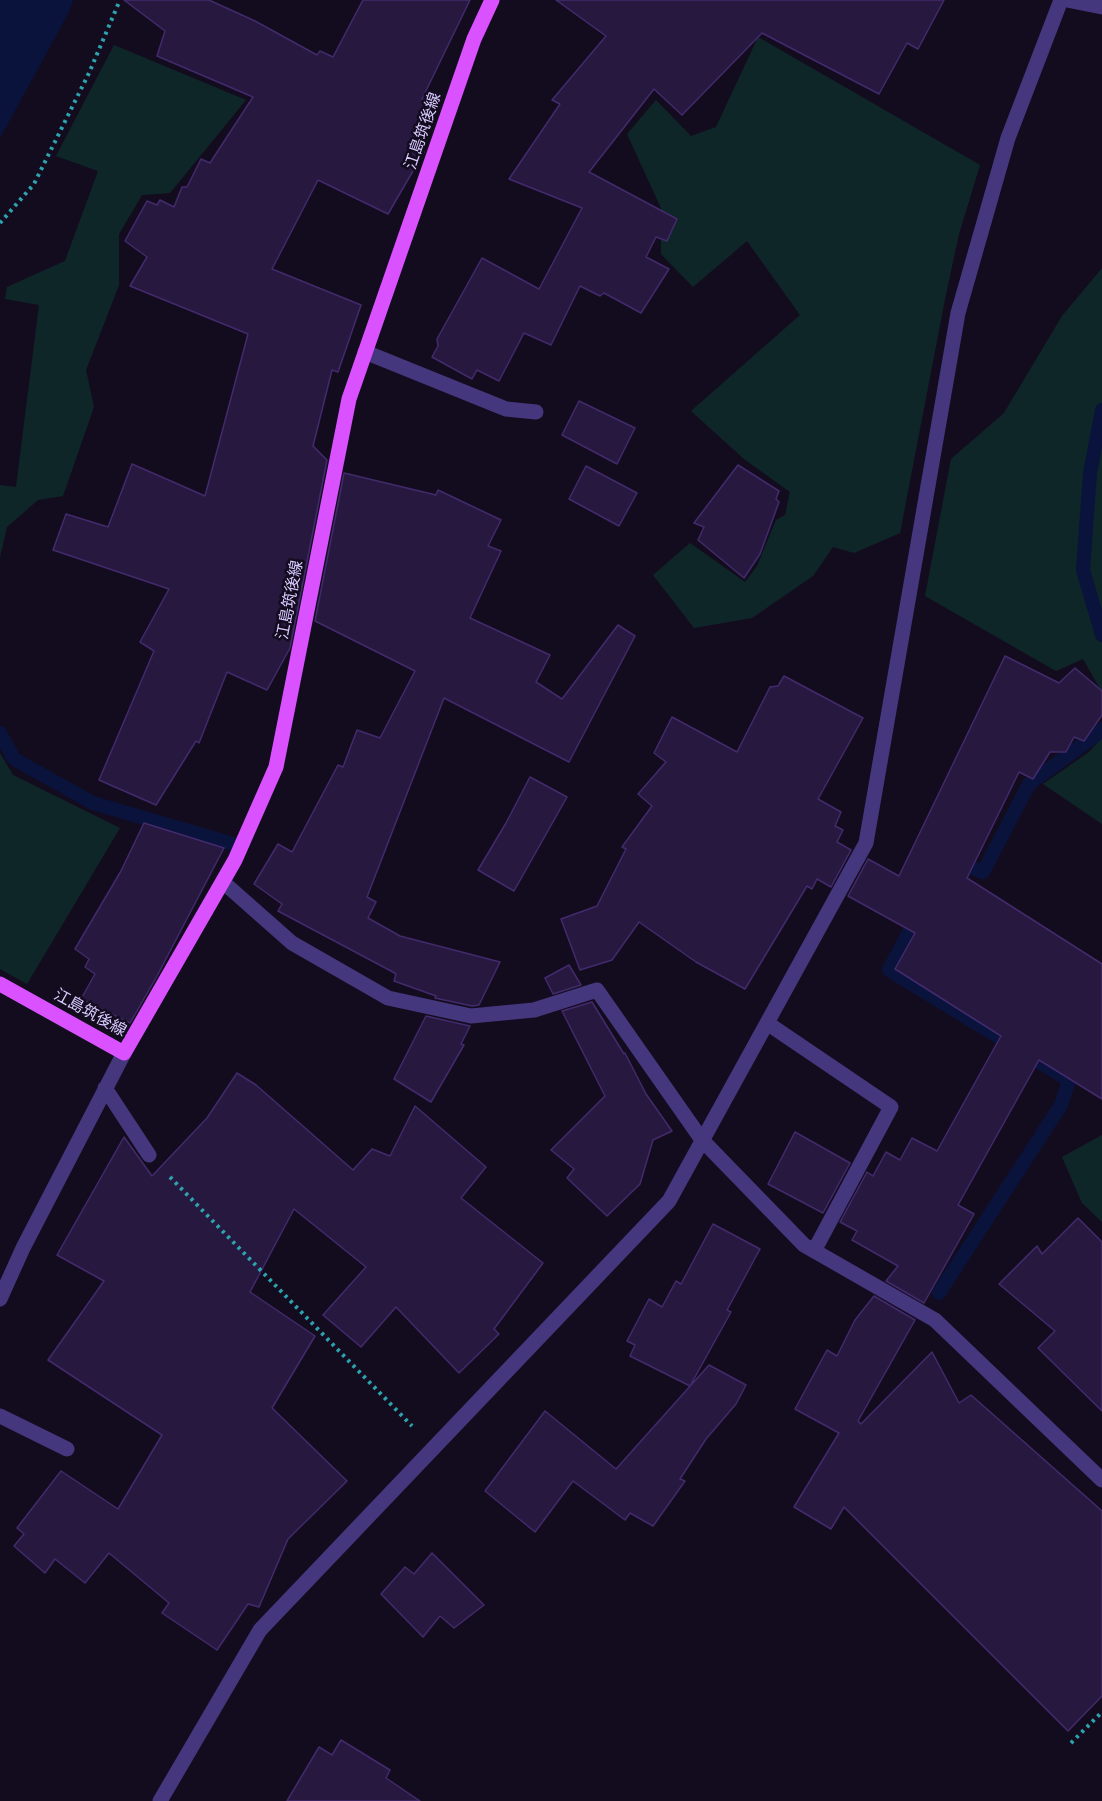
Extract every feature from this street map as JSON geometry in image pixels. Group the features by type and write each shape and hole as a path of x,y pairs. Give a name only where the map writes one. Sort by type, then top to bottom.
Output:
{"main road":[{"name":"江島筑後線","path":"0,984 124,1053 236,860 276,767 349,399 474,39 492,0"}],"street":[{"path":"160,1801 260,1630 669,1201 866,843 958,313 1008,138 1060,0"},
{"path":"1067,0 1102,7"},
{"path":"365,352 506,409 536,412"},
{"path":"223,882 292,943 388,998 471,1016 534,1010 597,990 702,1140 804,1245 935,1320 1102,1480"},
{"path":"767,1023 891,1107 814,1251"},
{"path":"0,1299 23,1248 124,1053"},
{"path":"105,1088 148,1155"},
{"path":"0,1416 67,1449"}],"path":[{"path":"0,223 34,184 89,73 120,0"},
{"path":"148,1155 433,1448"},
{"path":"1071,1743 1102,1712"}],"green space":[{"path":"758,37 980,165 959,234 900,533 854,553 833,547 813,576 752,618 694,628 653,575 690,543 745,582 757,566 776,520 785,515 790,492 744,459 691,411 800,315 747,241 693,287 661,254 661,208 627,134 656,100 691,136 716,127"},
{"path":"114,45 246,100 170,193 142,195 119,234 119,285 86,370 94,407 63,496 38,500 7,527 0,557 0,485 16,487 39,305 5,299 7,287 65,261 98,171 56,156"},
{"path":"1102,268 1102,692 1083,659 1056,671 925,596 951,459 1004,413 1062,316"},
{"path":"1102,738 1102,824 1043,784 1089,752"},
{"path":"0,753 13,775 120,828 27,984 0,969"},
{"path":"1102,1135 1102,1222 1082,1203 1062,1157"}],"water":[{"path":"0,0 73,0 69,12 0,138"}],"building":[{"path":"124,0 209,0 255,21 317,55 320,51 333,57 363,0 470,0 422,99 433,104 410,144 424,152 388,214 318,180 272,269 361,305 338,372 332,370 313,446 327,460 290,648 267,690 227,672 199,743 196,741 156,805 99,780 154,651 140,642 169,589 53,550 66,514 108,527 132,464 205,496 248,334 130,286 147,257 125,241 147,201 157,205 160,200 174,207 182,187 187,187 201,159 210,163 253,97 157,56 165,31"},
{"path":"556,0 944,0 918,49 907,43 879,94 762,33 682,115 654,89 589,172 677,219 667,241 656,237 646,257 669,269 641,313 604,293 600,296 580,286 551,345 524,333 499,381 477,370 472,379 432,357 438,346 437,339 482,258 539,289 582,208 509,179 560,104 552,100 606,36"},
{"path":"579,401 635,428 617,464 562,435"},
{"path":"738,465 779,491 776,499 779,502 760,554 744,578 698,540 704,527 694,523"},
{"path":"586,466 637,493 619,526 569,499"},
{"path":"344,473 436,495 438,490 501,520 488,546 501,551 470,618 550,655 536,682 562,699 618,625 635,636 569,762 444,698 367,897 376,902 368,918 400,936 500,962 479,1005 472,1006 435,998 436,996 394,981 396,974 278,911 282,904 254,884 278,844 292,852 338,765 343,767 357,730 380,738 415,671 315,621"},
{"path":"1005,656 1059,683 1075,668 1102,691 1102,715 1084,741 1074,737 1066,752 1050,752 1033,779 1019,772 967,878 1102,964 1102,1099 1039,1060 958,1205 974,1214 924,1303 886,1281 898,1266 852,1240 857,1231 840,1222 867,1172 873,1176 886,1152 900,1160 912,1138 937,1151 1001,1036 895,969 915,933 848,896 868,859 899,876"},
{"path":"784,676 863,718 818,799 841,812 835,826 843,830 837,842 851,850 831,887 817,879 812,889 807,886 745,989 696,962 639,922 612,960 580,970 561,919 597,906 626,849 622,847 652,806 638,794 666,762 654,753 672,717 737,752 770,687 778,686"},
{"path":"530,777 567,797 514,891 478,870"},
{"path":"144,823 224,848 130,1023 81,999 95,974 85,967 89,959 75,949 121,871"},
{"path":"569,965 581,985 553,994 545,978"},
{"path":"592,1002 625,1053 646,1094 672,1131 653,1140 640,1184 607,1216 567,1178 574,1169 551,1150 605,1096 562,1011"},
{"path":"426,1016 470,1026 461,1044 464,1045 431,1102 394,1079"},
{"path":"237,1073 256,1085 353,1170 372,1149 390,1156 415,1106 486,1167 461,1198 543,1263 494,1329 499,1334 459,1373 396,1307 361,1347 323,1315 366,1267 294,1209 250,1292 315,1336 272,1408 347,1481 288,1539 259,1607 248,1604 217,1650 162,1613 169,1603 109,1553 85,1583 55,1559 45,1573 14,1546 24,1534 17,1528 61,1471 118,1509 162,1435 48,1360 104,1281 57,1255 124,1137 152,1176 207,1118"},
{"path":"795,1132 850,1163 823,1213 768,1184"},
{"path":"1078,1218 1102,1242 1102,1411 1038,1348 1055,1331 999,1284 1037,1246 1042,1254"},
{"path":"713,1224 760,1249 727,1310 731,1312 690,1386 630,1356 635,1345 627,1341 649,1299 662,1307 676,1281 681,1284"},
{"path":"874,1296 915,1320 858,1421 861,1424 932,1352 959,1403 971,1395 1102,1511 1102,1696 1068,1731 844,1507 831,1529 794,1507 839,1433 795,1409 827,1350 837,1356 855,1320"},
{"path":"709,1365 746,1385 736,1404 706,1439 680,1479 685,1481 653,1526 630,1513 625,1520 573,1481 535,1532 485,1491 545,1411 616,1469"},
{"path":"432,1553 484,1605 454,1628 440,1616 423,1637 381,1594 405,1567 414,1574"},
{"path":"341,1740 390,1770 386,1778 420,1801 287,1801 319,1747 332,1755"}],"waterway":[{"path":"1102,410 1090,473 1083,570 1102,635"},
{"path":"956,862 983,872 1029,784 1102,729"},
{"path":"0,733 14,759 93,803 233,844"},
{"path":"918,915 889,970 1069,1080 1061,1105 939,1293"}]}
